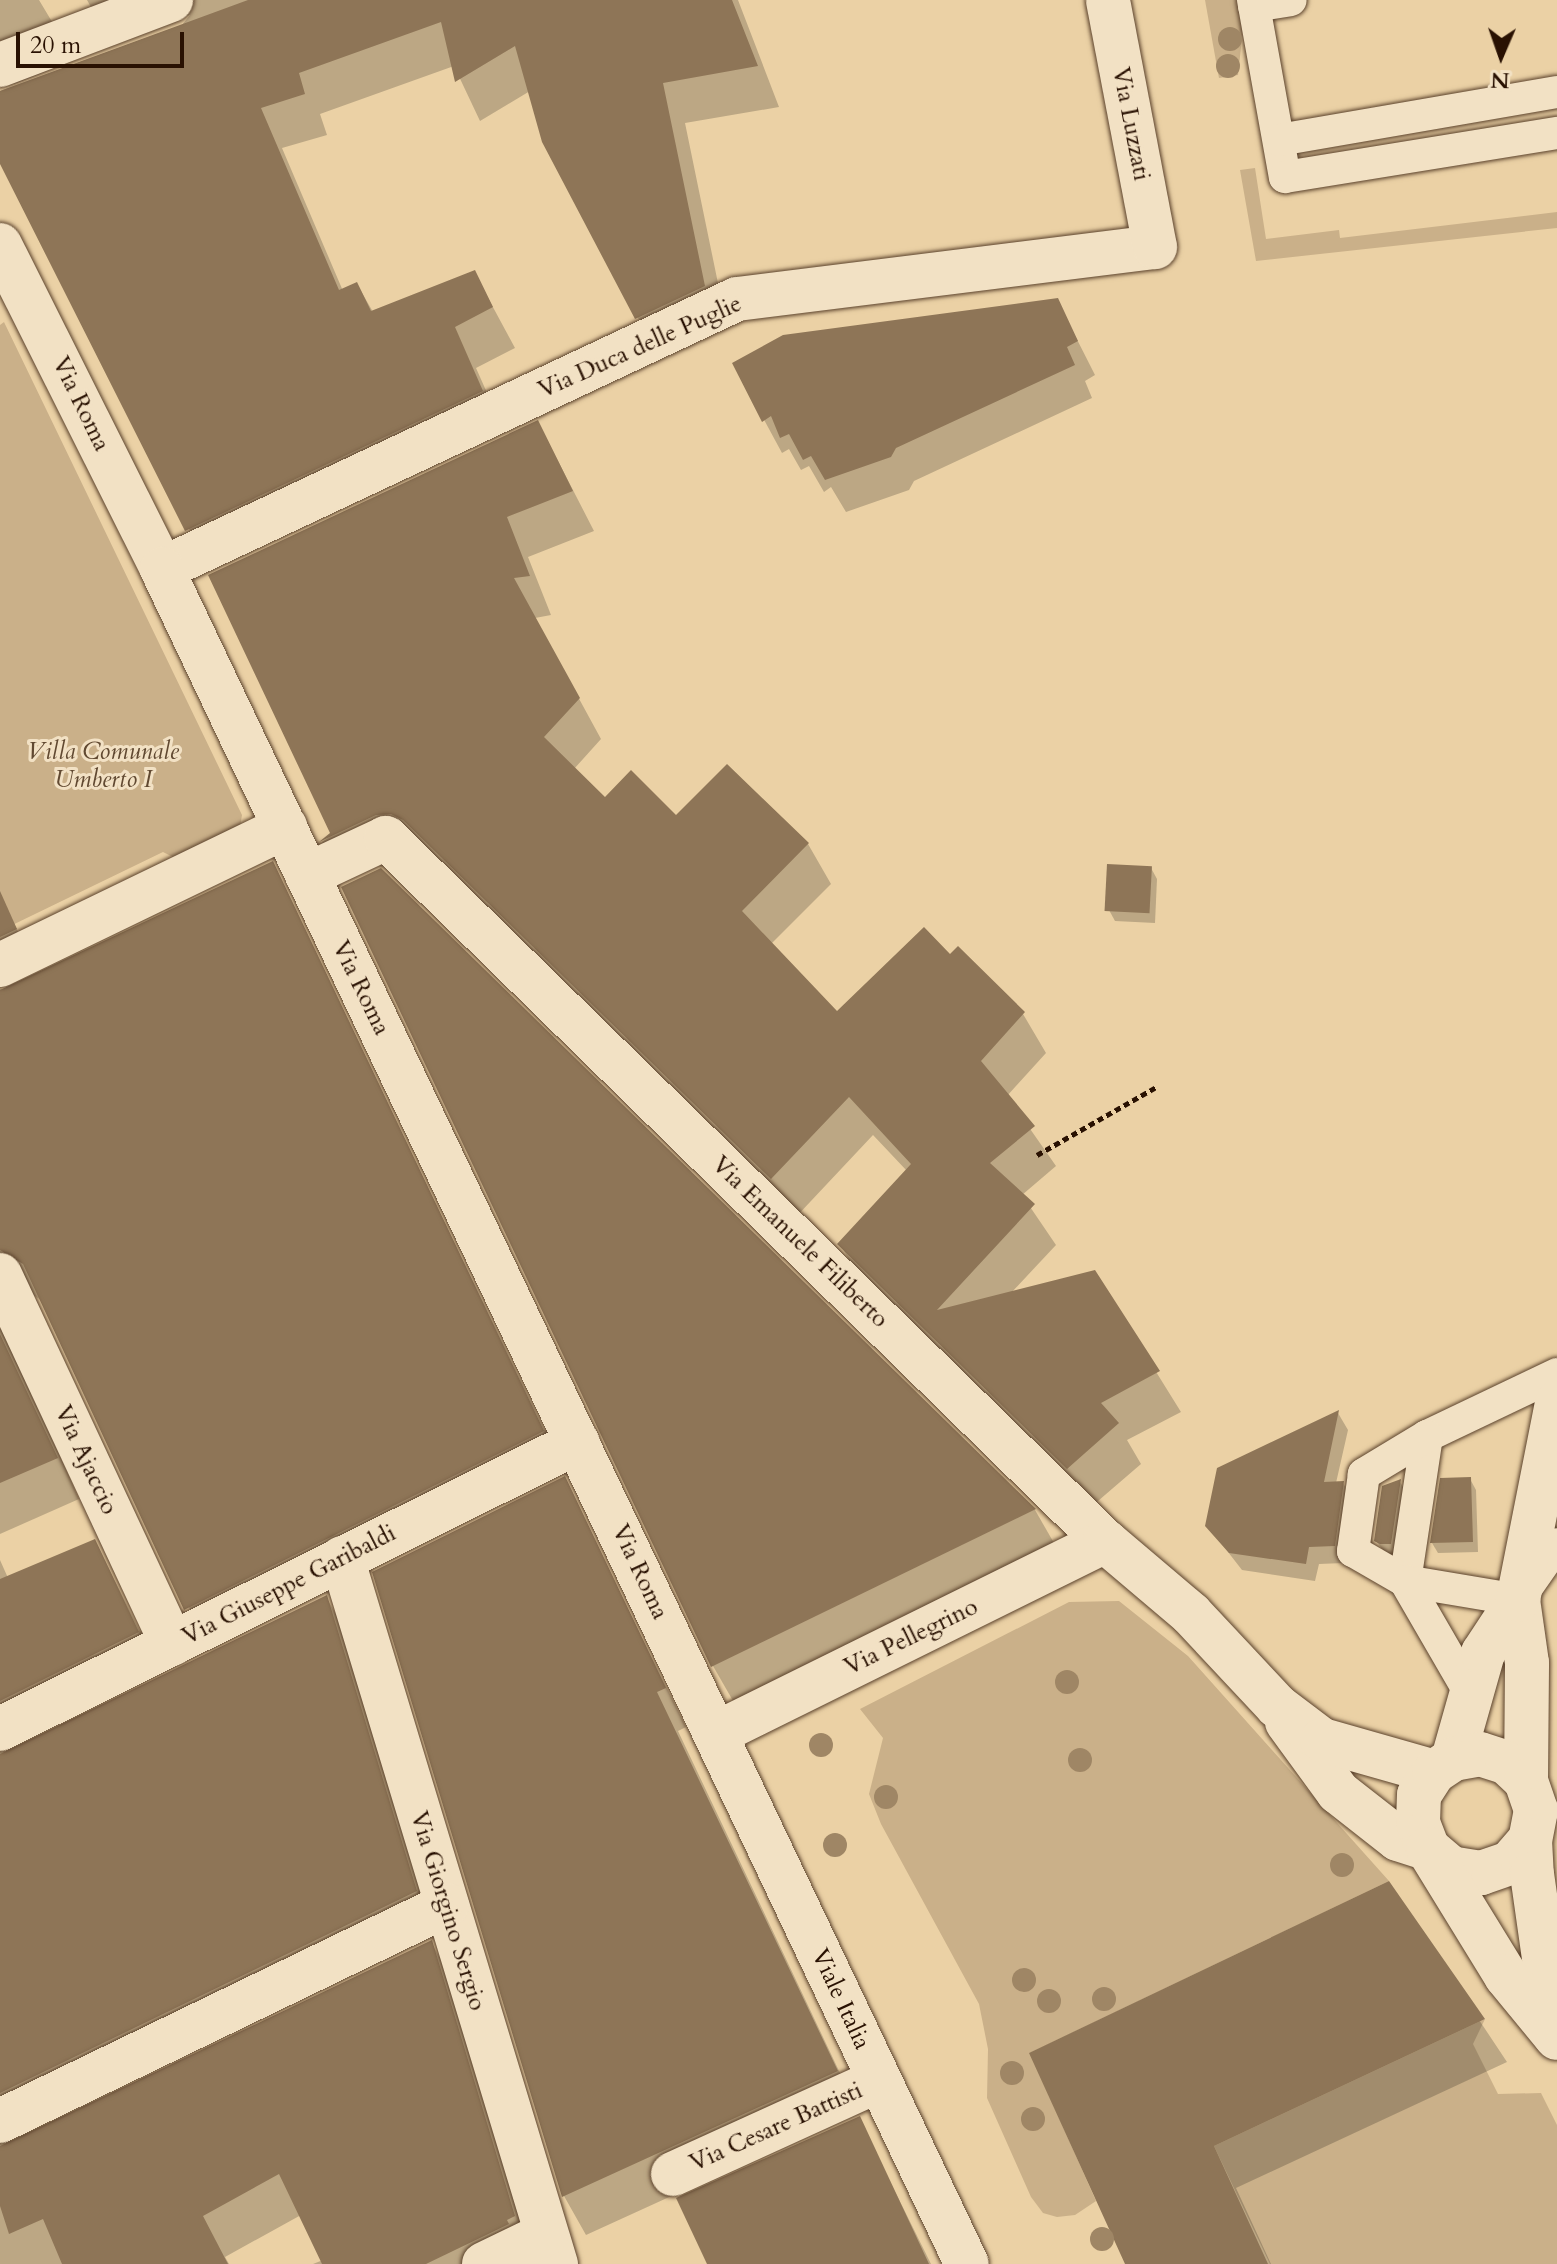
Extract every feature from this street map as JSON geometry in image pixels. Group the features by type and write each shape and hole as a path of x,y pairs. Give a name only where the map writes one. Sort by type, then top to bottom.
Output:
{"street":[{"path":"0,65 171,0"},
{"name":"Via Luzzati","path":"1108,0 1155,247"},
{"name":"Via Duca delle Puglie","path":"162,569 737,299 1155,247"},
{"name":"Via Roma","path":"5,264 162,569 717,1733"},
{"path":"0,965 285,827"},
{"name":"Via Emanuele Filiberto","path":"307,875 386,838 1105,1541 1191,1614 1277,1706"},
{"name":"Via Ajaccio","path":"3,1291 172,1644"},
{"path":"1556,2037 1530,1840 1536,1810 1526,1781 1527,1663 1518,1600 1557,1403"},
{"name":"Via Giuseppe Garibaldi","path":"0,1729 578,1442"},
{"name":"Via Pellegrino","path":"717,1733 1105,1541"},
{"name":"Via Giorgino Sergio","path":"342,1558 551,2249"},
{"path":"1518,1600 1483,1653 1471,1695 1443,1766 1419,1795 1418,1823 1428,1849 1506,1976 1556,2037"},
{"path":"1277,1706 1322,1740 1443,1766 1480,1754 1507,1763 1526,1781"},
{"path":"1277,1706 1338,1792 1398,1839 1428,1849 1451,1868 1481,1873 1510,1863 1530,1840"},
{"name":"Viale Italia","path":"717,1733 967,2264"},
{"path":"0,2121 446,1905"},
{"name":"Via Cesare Battisti","path":"673,2174 879,2080"},
{"path":"484,2264 551,2249"}],"lane":[{"path":"1291,0 1254,3 1285,177 1557,133"},
{"path":"1279,140 1557,92"},
{"path":"1557,1374 1427,1436 1364,1474 1353,1551 1405,1581 1518,1600 1557,1544"},
{"path":"1427,1436 1405,1581 1471,1695"}],"path":[{"path":"1037,1155 1158,1086"}],"green space":[{"path":"1205,0 1238,0 1243,29 1238,75 1219,78"},
{"path":"1255,168 1266,239 1339,230 1340,238 1557,212 1557,228 1256,261 1240,170"},
{"name":"Villa Comunale Umberto I","path":"4,322 242,815 240,827 175,858 163,852 0,931 0,325"},
{"path":"1119,1601 1188,1656 1389,1881 1030,2053 1096,2201 1075,2215 1057,2217 1043,2213 1031,2197 987,2098 988,2049 979,2004 881,1824 869,1794 883,1738 860,1709 1069,1602"},
{"path":"1485,2019 1473,2044 1498,2094 1541,2093 1557,2125 1557,2264 1270,2264 1214,2146"}],"building":[{"path":"248,0 732,0 758,66 663,83 705,286 635,319 542,142 515,46 455,82 441,22 299,73 305,94 261,108 339,290 357,282 371,311 475,270 493,307 455,327 483,391 185,531 0,164 0,91"},
{"path":"1058,298 1078,341 1067,347 1075,365 896,448 891,457 825,480 811,456 803,460 789,434 780,438 771,416 762,422 732,363 783,335"},
{"path":"538,420 573,491 507,517 530,576 514,578 580,698 544,737 605,797 631,770 676,815 727,764 809,843 742,911 837,1011 924,927 950,954 958,946 1025,1012 981,1061 1035,1126 990,1163 1035,1204 937,1310 1095,1270 1160,1371 1101,1403 1119,1423 1067,1469 837,1244 911,1164 849,1097 771,1179 403,820 391,814 376,815 319,842 330,833 208,575"},
{"path":"273,861 544,1431 184,1610 23,1264 0,1250 0,990"},
{"path":"1107,864 1152,866 1149,913 1105,911"},
{"path":"381,868 1036,1509 711,1667 341,887"},
{"path":"0,891 17,929 0,937"},
{"path":"0,1334 58,1458 0,1483"},
{"path":"1339,1410 1324,1482 1344,1481 1335,1546 1309,1547 1306,1564 1229,1553 1205,1526 1217,1468"},
{"path":"565,1476 666,1688 657,1692 838,2071 562,2197 372,1572"},
{"path":"1471,1477 1473,1542 1430,1543 1440,1478"},
{"path":"1401,1479 1391,1544 1380,1544 1374,1541 1382,1486"},
{"path":"95,1539 139,1632 0,1701 0,1579"},
{"path":"327,1595 417,1891 0,2093 0,1754"},
{"path":"1389,1881 1485,2019 1214,2146 1268,2264 1125,2264 1029,2053"},
{"path":"432,1940 515,2216 507,2220 509,2224 426,2264 322,2264 279,2174 203,2216 228,2264 62,2264 43,2219 9,2234 0,2206 0,2146"},
{"path":"860,2116 929,2264 707,2264 676,2198"}]}
